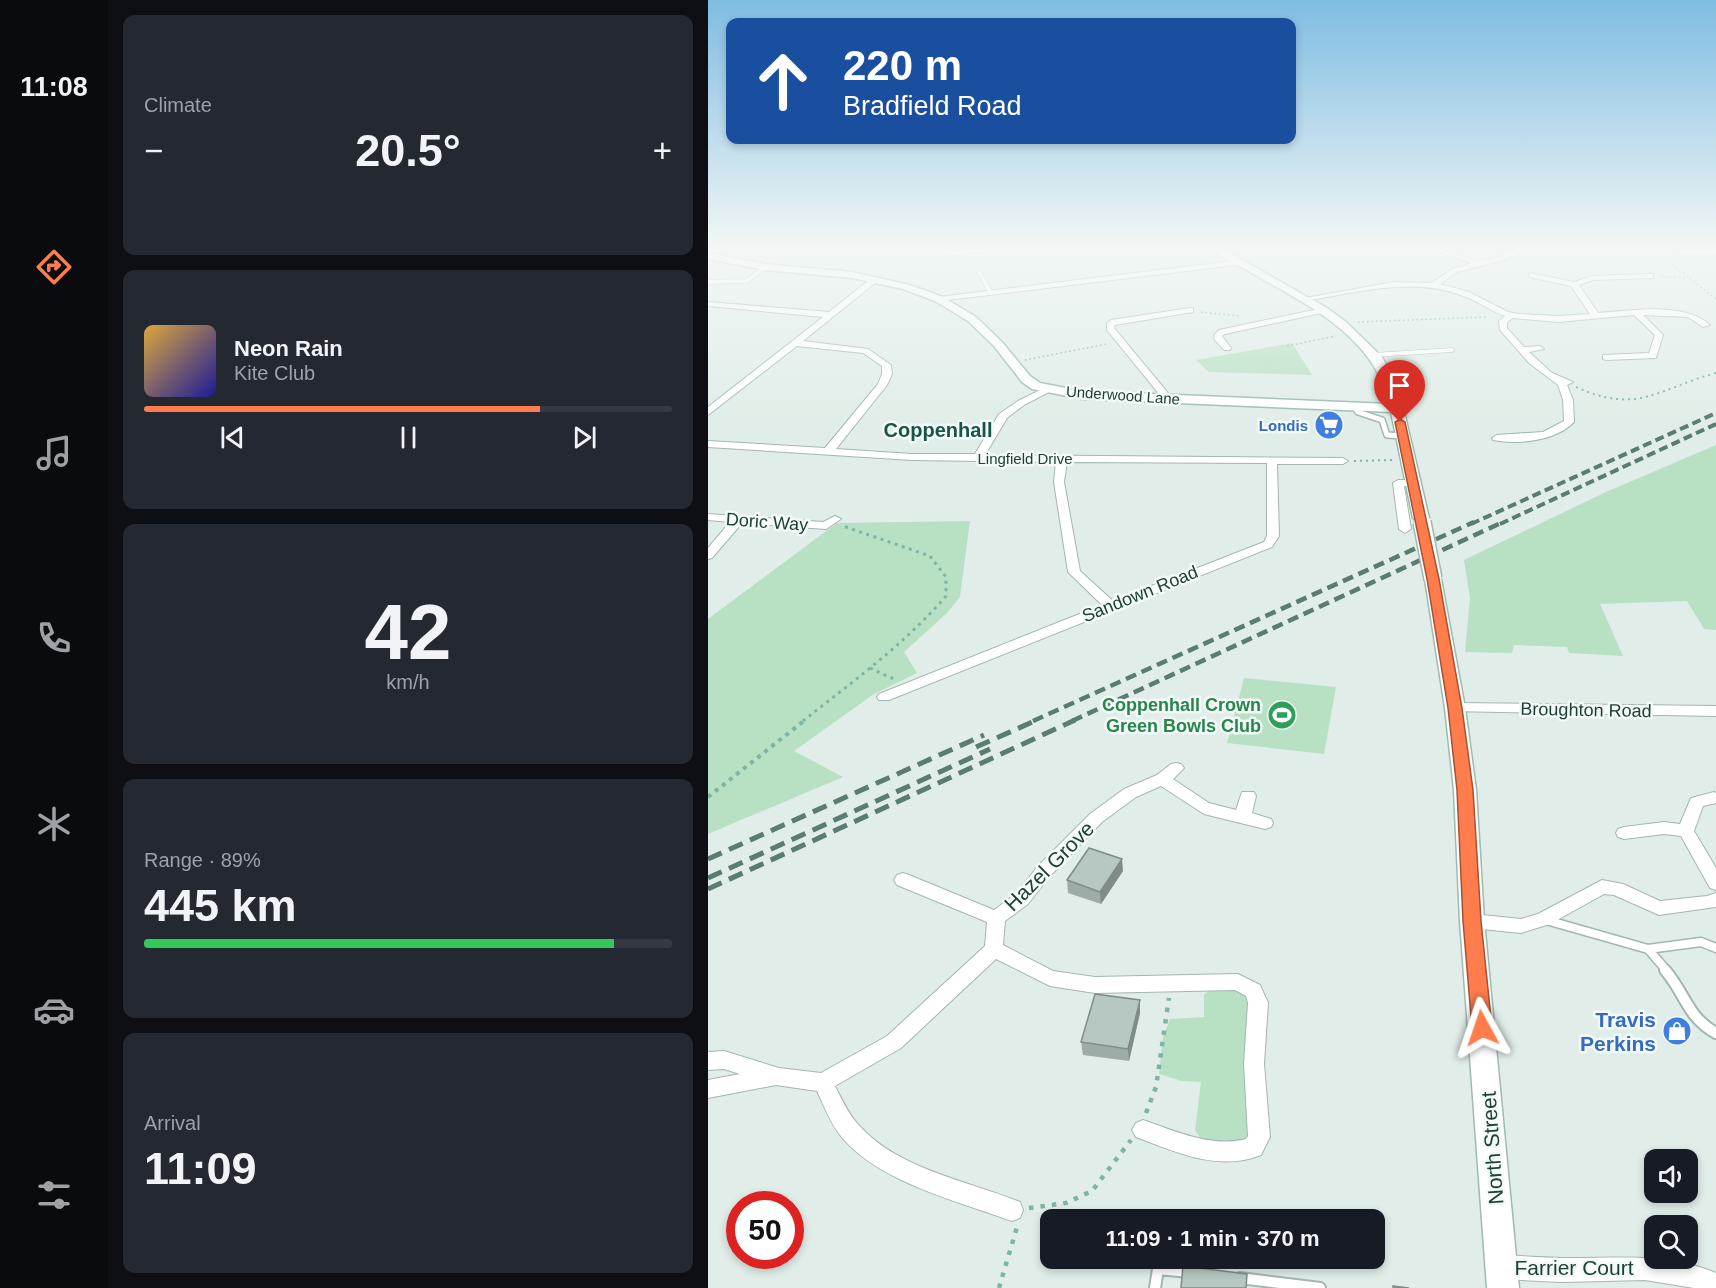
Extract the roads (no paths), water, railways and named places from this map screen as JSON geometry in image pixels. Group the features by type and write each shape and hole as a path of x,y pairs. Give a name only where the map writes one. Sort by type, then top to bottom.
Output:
{"main road":[{"name":"Underwood Lane","path":"948,305 985,330 1026,379 1048,389 1082,395 1397,408"},
{"name":"North Street","path":"1315,305 1353,334 1373,355 1392,386 1433,579 1455,708 1465,790 1472,921 1502,1277"}],"street":[{"path":"711,305 830,315"},
{"path":"708,412 843,305"},
{"path":"1489,305 1508,315 1558,319 1635,312 1690,315 1706,325"},
{"path":"1589,305 1594,316"},
{"path":"1167,398 1110,328 1111,322 1190,310"},
{"path":"1210,346 1225,346 1218,338 1222,332 1323,310"},
{"path":"1635,312 1659,335 1653,356"},
{"path":"1508,315 1503,321 1503,328 1524,350 1534,365 1552,380 1573,383"},
{"path":"796,343 865,351 886,365 887,374 882,385 828,452"},
{"path":"1524,350 1539,350"},
{"path":"1606,357 1653,356 1664,358"},
{"path":"1497,438 1528,437 1563,428 1569,422 1570,414 1566,390 1560,381"},
{"path":"978,458 1003,416 1021,403 1048,389"},
{"name":"Lingfield Drive","path":"708,444 912,458 1062,457 1343,461"},
{"path":"1062,457 1059,482 1074,572 1110,606"},
{"name":"Sandown Road","path":"884,697 910,686 930,672 1110,606 1268,544 1272,536 1272,460"},
{"path":"1405,528 1398,483 1412,483"},
{"name":"Doric Way","path":"708,517 827,527"},
{"path":"708,555 739,519"},
{"name":"Broughton Road","path":"1455,708 1716,711"},
{"name":"Hazel Grove","path":"994,949 996,918 1022,899 1044,871 1096,818 1130,793 1169,773 1195,802 1213,811 1243,815 1265,823"},
{"path":"1243,815 1248,796"},
{"path":"1686,831 1697,802 1714,798"},
{"path":"1624,833 1664,828 1686,831"},
{"path":"1686,831 1716,883"},
{"path":"903,880 996,918"},
{"path":"1472,921 1521,926 1544,919 1602,887 1617,889 1659,908 1708,903 1716,900"},
{"path":"708,1061 724,1060 779,1077 824,1082 894,1042 994,949 1050,978 1095,985 1238,982 1252,991 1258,1003 1254,1064 1258,1137 1253,1148 1240,1153 1209,1151 1143,1130"},
{"path":"708,1089 779,1077"},
{"path":"824,1082 838,1113 852,1133 880,1155 912,1172 1018,1210"},
{"name":"Farrier Court","path":"1502,1277 1627,1267 1662,1269 1697,1276 1716,1285"}],"lane":[{"path":"1373,355 1452,350"},
{"path":"1354,406 1358,412 1383,420 1387,435 1403,436"},
{"path":"1544,919 1648,949 1701,942 1716,948"},
{"path":"1648,949 1674,980 1689,1010 1701,1025 1716,1034"},
{"path":"1155,1288 1158,1269 1204,1274"},
{"path":"1227,1276 1320,1288"}],"railway":[{"path":"1471,524 1716,413"},
{"path":"1500,524 1716,424"},
{"path":"1033,721 1474,522"},
{"path":"1072,721 1503,522"},
{"path":"976,747 1037,720"},
{"path":"708,889 1075,720"},
{"path":"708,859 984,735"},
{"path":"708,878 990,749"}],"place":[{"name":"Londis","path":"1329,425"},
{"name":"Coppenhall Crown Green Bowls Club","path":"1282,715"},
{"name":"Travis Perkins","path":"1677,1031"}],"district":[{"name":"Coppenhall","path":"938,430"}]}
